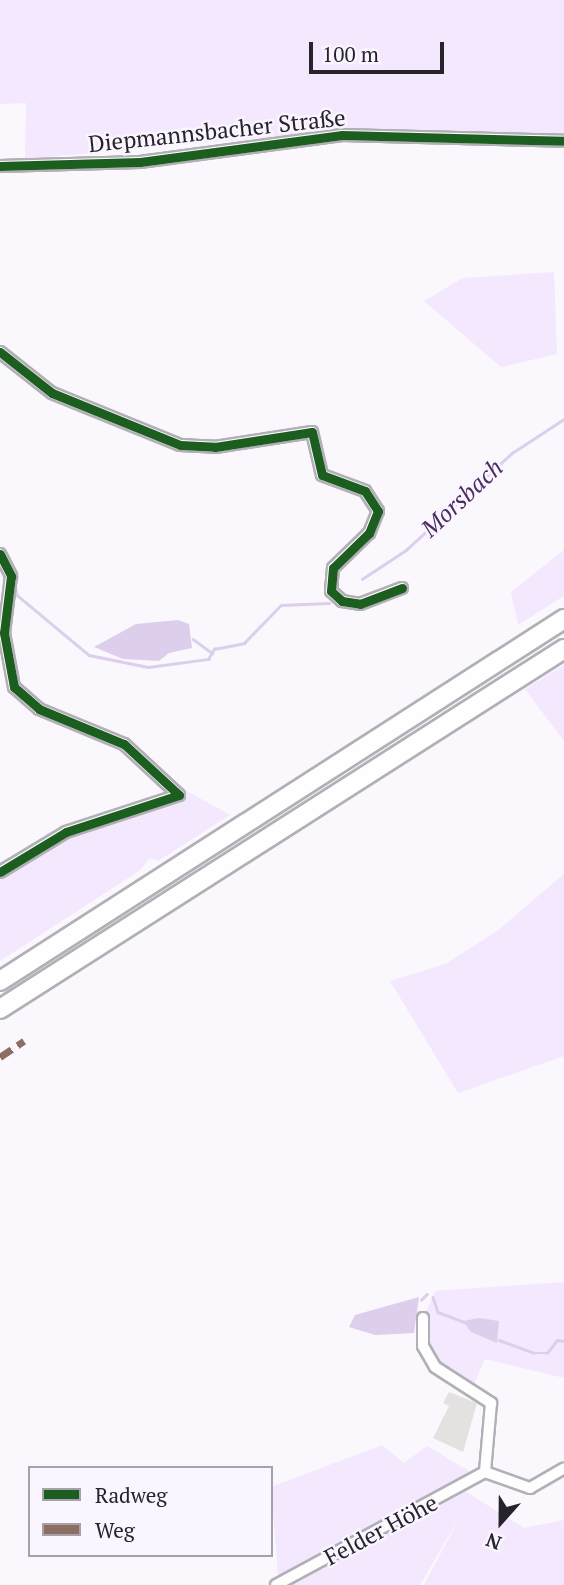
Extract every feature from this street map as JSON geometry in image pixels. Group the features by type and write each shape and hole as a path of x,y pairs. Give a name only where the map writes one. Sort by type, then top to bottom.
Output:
{"highway":[{"path":"0,981 564,619"},
{"path":"3,1008 564,649"}],"street":[{"name":"Diepmannsbacher Straße","path":"0,166 140,162 342,135 564,141"},
{"path":"0,352 52,393 180,445 215,447 312,432 322,475 365,491 377,511 369,533 333,568 331,591 342,601 360,604 402,588"},
{"path":"0,554 11,576 5,641 12,681 26,701 124,744 179,794 66,832 0,872"},
{"path":"423,1318 423,1346 435,1367 491,1404 485,1472 530,1488 564,1468"},
{"name":"Felder Höhe","path":"276,1585 485,1472"}],"shaded area":[{"path":"0,0 564,0 564,138 315,133 25,159 26,103 0,104"},
{"path":"554,272 557,354 501,367 424,301 463,278"},
{"path":"564,550 564,596 518,625 511,592"},
{"path":"178,620 189,624 192,648 169,653 159,661 123,659 94,647 136,624"},
{"path":"564,665 564,741 525,689"},
{"path":"178,786 230,815 158,861 150,858 139,871 0,961 0,874 55,839 179,801"},
{"path":"564,874 564,1056 458,1093 390,981 445,964 496,932"},
{"path":"564,1282 564,1378 485,1359 473,1387 438,1365 426,1348 426,1312 435,1291"},
{"path":"419,1297 414,1333 375,1335 349,1327 355,1315"},
{"path":"479,1318 499,1321 497,1343 471,1332 463,1321"},
{"path":"382,1445 404,1463 427,1446 476,1475 460,1488 524,1528 564,1520 564,1585 424,1585 462,1513 420,1585 279,1585 273,1486"}],"building":[{"path":"449,1392 477,1403 463,1452 433,1438 449,1406 443,1403"}],"waterway":[{"name":"Morsbach","path":"362,579 406,550 512,453 564,419"},
{"name":"Morsbach","path":"15,585 17,595 89,655 148,667 208,659 214,649 244,643 281,605 329,603"},
{"name":"Morsbach","path":"193,639 212,653"},
{"path":"421,1300 427,1294"},
{"path":"433,1297 438,1312 464,1322"},
{"path":"499,1340 534,1353 547,1353 557,1340 564,1341"}],"marked path":[{"path":"0,1057 24,1041"}],"cycle path":[{"path":"0,166 140,162 342,135 564,141"},
{"path":"0,352 52,393 180,445 215,447 312,432 322,475 365,491 378,511 369,533 333,568 331,591 342,601 360,604 402,588"},
{"path":"0,554 11,576 4,633 14,687 39,709 124,744 179,795 66,832 0,872"}]}
